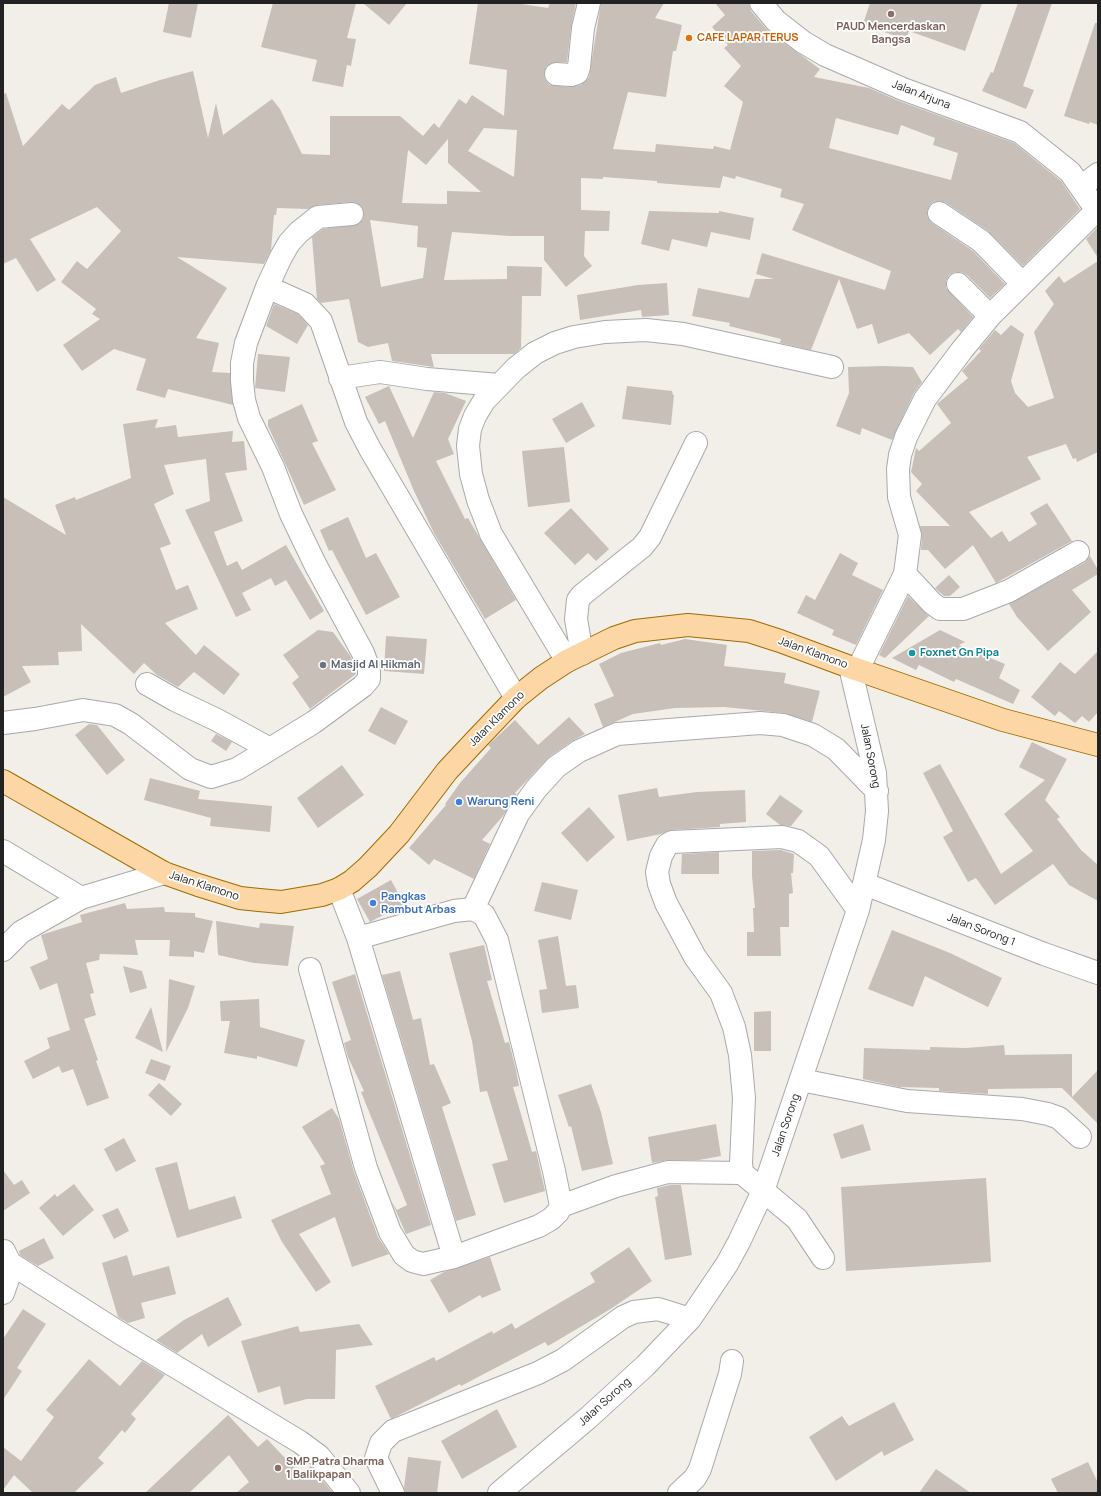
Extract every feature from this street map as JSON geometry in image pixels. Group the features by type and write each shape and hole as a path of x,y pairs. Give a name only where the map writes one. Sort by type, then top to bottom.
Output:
{"main road":[{"name":"Jalan Klamono","path":"3,781 164,873 240,898 288,901 322,895 339,889 352,881 368,867 399,834 447,771 516,698 574,658 614,638 635,631 688,625 749,631 808,650 854,668 1003,720 1098,745"}],"street":[{"path":"556,74 571,75 577,73 583,28 589,3"},
{"name":"Jalan Arjuna","path":"761,3 776,21 803,42 831,58 922,96 1020,132 1062,165 1081,187 1098,211"},
{"path":"1081,187 1098,174"},
{"path":"854,668 905,574 910,535 899,497 898,470 900,455 906,437 925,399 990,316 1022,283 1098,211"},
{"path":"939,213 981,241 1022,283"},
{"path":"3,723 83,710 115,715 131,724 190,769 211,777 237,769 314,722 363,686 369,679 370,673 363,653 315,564 291,514 273,467 249,418 244,400 242,363 246,344 266,287 289,243 310,222 318,217 352,214"},
{"path":"958,284 990,316"},
{"path":"266,287 300,301 316,314 325,329 340,378 356,422 370,449 516,698"},
{"path":"574,658 491,534 478,500 471,474 468,446 470,429 475,416 484,401 516,368 535,353 555,343 605,332 646,330 683,334 832,366"},
{"path":"340,378 380,372 427,379 499,385"},
{"path":"574,658 578,600 582,595 642,547 650,537 696,443"},
{"path":"905,574 932,604 940,609 963,609 1009,591 1078,552"},
{"name":"Jalan Sorong","path":"499,1493 588,1418 645,1366 690,1319 727,1264 763,1191 858,910 874,840 878,811 877,791 854,668"},
{"path":"147,684 270,749"},
{"path":"473,910 518,814 536,790 556,767 579,750 617,734 760,723 783,725 813,735 836,749 877,791"},
{"path":"742,1173 741,1163 744,1098 740,1055 734,1027 721,993 695,957 666,903 658,878 661,856 667,845 672,842 760,837 782,837 798,840 819,856 858,910"},
{"path":"3,851 81,898"},
{"path":"3,950 11,940 34,923 81,898 164,873"},
{"name":"Jalan Sorong 1","path":"865,884 1044,954 1098,973"},
{"path":"339,889 358,938 454,1257"},
{"path":"358,938 454,911 473,910 484,915 497,940 561,1206"},
{"path":"310,969 366,1168 390,1232 404,1255 412,1261 422,1264 454,1257 539,1226 551,1219 561,1206 616,1186 668,1172 742,1173 797,1219 823,1258"},
{"path":"801,1080 907,1101 1022,1109 1048,1114 1059,1118 1080,1137"},
{"path":"3,1293 10,1276 6,1256"},
{"path":"6,1256 120,1333 300,1442 319,1456 349,1493"},
{"path":"393,1493 376,1458 381,1443 393,1431 538,1373 563,1360 623,1317 634,1312 658,1309 690,1319"},
{"path":"679,1493 695,1478 700,1468 730,1374 732,1362"},
{"path":"700,1468 705,1493"}],"building":[{"path":"169,3 198,3 191,38 163,32"},
{"path":"273,3 356,3 347,38 356,39 351,66 347,65 343,87 312,81 317,60 261,47"},
{"path":"363,3 407,3 389,25"},
{"path":"478,3 515,3 548,8 550,3 576,3 571,27 567,62 551,63 546,67 544,73 545,79 549,85 570,87 581,85 589,77 601,3 664,3 655,18 682,25 676,51 673,51 666,97 628,92 613,149 655,152 656,144 713,149 714,146 730,150 743,102 724,86 741,66 724,48 728,45 712,27 725,15 715,3 749,3 751,11 768,31 820,69 814,77 869,88 899,101 1014,143 1061,181 1080,209 1023,266 988,231 946,203 939,201 933,202 929,206 927,212 928,218 932,223 973,251 1005,284 990,298 967,275 961,272 955,272 949,275 946,281 946,288 973,317 961,332 958,329 930,355 909,333 878,344 872,324 857,329 839,279 811,350 780,343 781,339 729,326 730,323 692,316 698,288 749,298 755,279 774,279 756,274 762,253 885,290 891,271 792,230 804,204 780,197 782,189 736,176 735,179 723,176 720,188 603,177 603,179 581,178 581,210 610,211 609,231 585,231 584,256 592,266 566,287 544,260 544,236 510,236 452,232 444,280 507,279 507,266 542,267 541,296 522,296 521,348 514,354 431,354 434,367 392,361 388,343 368,347 358,342 349,299 321,303 317,299 312,237 323,229 359,224 363,219 364,213 362,207 357,203 351,202 317,205 308,209 277,208 276,215 274,215 271,250 264,264 177,257 227,288 196,338 219,343 212,372 230,373 233,405 168,389 165,398 136,390 146,359 114,349 82,371 63,345 100,319 92,314 96,309 61,282 77,261 87,269 121,231 97,207 30,239 56,280 37,292 16,258 3,264 3,94 6,93 23,146 62,104 69,110 95,85 116,77 121,93 193,71 208,138 216,103 223,135 272,99 280,109 302,154 330,155 330,116 400,116 423,136 434,123 439,128 459,99 466,104 472,95 504,116 507,70 469,64","holes":["836,118 898,135 901,125 935,138 933,145 958,153 951,180 829,148","484,128 517,130 514,177 468,151","448,139 448,163 481,192 447,191 447,204 402,203 408,150 426,165","370,220 418,226 417,247 427,248 423,278 381,287"]},
{"path":"870,3 982,3 965,51 909,31 906,40 863,24"},
{"path":"1018,3 1052,3 1023,86 1034,90 1026,109 982,91 991,72 993,73"},
{"path":"1095,23 1098,23 1098,125 1090,122 1089,124 1064,116"},
{"path":"649,211 719,213 719,211 754,218 750,240 711,232 707,247 672,239 669,251 641,244"},
{"path":"1098,227 1098,258 1086,239"},
{"path":"1098,261 1098,452 1077,462 1076,458 1073,459 1066,444 1027,457 1041,479 969,512 991,538 1002,531 1009,542 1037,524 1030,513 1047,503 1072,541 996,583 973,545 945,569 928,550 921,550 922,536 920,526 950,526 916,491 922,484 911,472 916,448 919,451 951,423 937,404 968,378 962,371 981,351 979,349 995,330 1001,335 1011,325 1024,334 1011,381 1015,393 1028,407 1054,398 1034,332 1054,304 1045,291 1059,276 1064,283"},
{"path":"667,283 669,315 642,317 641,310 580,320 577,295 638,285"},
{"path":"274,304 298,314 308,325 297,344 266,326"},
{"path":"258,354 290,357 285,392 255,388"},
{"path":"848,367 913,367 922,382 914,393 892,440 862,428 860,435 836,426 849,393"},
{"path":"389,386 413,438 434,392 445,393 466,401 448,439 454,454 436,461 465,519 468,518 516,600 485,619 434,533 414,491 385,421 379,424 365,397"},
{"path":"627,386 672,391 674,395 671,425 622,419"},
{"path":"582,402 595,426 566,443 552,419"},
{"path":"302,404 318,441 312,443 336,490 304,505 268,426 268,420"},
{"path":"158,419 155,428 176,425 178,437 233,431 232,442 244,441 247,470 225,473 243,521 214,532 227,566 237,561 242,570 286,545 324,611 310,620 286,580 275,586 271,578 242,593 251,610 236,617 185,510 210,501 206,459 164,465 174,494 154,504 171,544 160,548 176,590 188,585 198,609 165,623 196,655 204,645 240,674 224,695 194,672 178,687 157,675 144,663 134,674 81,624 82,651 58,652 59,665 22,666 31,682 3,697 3,497 66,535 55,505 75,497 76,500 131,478 123,424"},
{"path":"564,447 570,502 528,507 522,451"},
{"path":"571,508 609,549 596,561 588,553 575,565 544,533"},
{"path":"348,517 366,558 376,553 400,597 366,615 332,550 329,551 320,530"},
{"path":"840,553 858,563 852,575 883,590 856,645 832,635 834,630 797,613 806,595 815,600"},
{"path":"1090,556 1098,570 1098,574 1072,590 1091,612 1048,651 1017,617 1009,604 1084,563"},
{"path":"949,575 960,587 950,596 944,596 935,588"},
{"path":"908,596 929,616 885,658 879,655"},
{"name":"Masjid Al Hikmah","path":"318,630 333,632 351,657 356,674 310,709 292,683 299,677 283,655"},
{"path":"940,630 965,642 959,645 1005,664 999,678 1020,690 1013,704 956,679 954,682 919,665 916,670 892,658"},
{"path":"386,636 427,639 424,674 384,671"},
{"path":"685,639 727,645 724,666 786,673 784,683 820,691 812,722 784,713 724,707 675,708 633,714 603,727 594,704 614,696 599,664 621,653 660,643 661,645"},
{"path":"1098,651 1098,712 1089,722 1082,716 1075,723 1059,711 1055,716 1031,697 1060,662 1075,674"},
{"path":"381,707 408,721 395,745 368,731"},
{"path":"569,717 585,734 549,757 515,793 517,795 503,816 482,840 490,844 474,879 434,859 429,865 409,848 446,805 445,804 460,783 491,748 488,745 515,720 538,745"},
{"path":"89,724 97,725 125,760 107,775 75,735"},
{"path":"216,734 232,742 226,751 211,741"},
{"path":"1032,742 1067,759 1045,800 1060,817 1057,819 1081,850 1098,865 1098,901 1069,885 1053,864 995,905 976,878 968,882 943,837 953,831 923,773 940,764 1001,874 1033,851 1004,814 1045,780 1019,767"},
{"path":"342,765 364,795 318,828 297,798"},
{"path":"150,778 200,791 198,799 272,806 270,832 210,826 211,818 144,800"},
{"path":"657,788 659,797 697,792 745,790 746,822 720,824 720,827 671,830 661,834 627,841 618,795"},
{"path":"780,795 803,811 791,826 780,825 766,814"},
{"path":"589,807 615,837 587,862 561,833"},
{"path":"781,850 794,854 793,873 791,873 793,893 789,894 789,927 780,927 781,956 747,956 747,932 754,932 753,908 755,908 752,876 752,851"},
{"path":"719,852 719,874 681,874 682,854"},
{"path":"391,880 404,904 370,922 357,899"},
{"path":"542,882 578,890 571,920 534,911"},
{"path":"125,903 127,909 164,907 165,912 195,913 195,917 213,921 204,953 194,951 194,957 169,956 170,940 135,940 138,955 100,954 99,960 86,963 94,993 90,994 96,1015 84,1019 98,1060 96,1061 109,1098 87,1106 73,1069 62,1073 59,1066 33,1079 24,1061 50,1048 47,1038 70,1030 57,983 40,990 30,967 48,959 41,935 82,922 80,915"},
{"path":"216,921 259,928 260,923 294,926 288,966 254,963 218,955"},
{"path":"892,930 950,953 1002,978 988,1007 925,976 913,1007 868,989"},
{"path":"558,936 566,986 576,985 579,1008 542,1013 539,990 547,989 538,940"},
{"path":"484,945 492,980 487,981 505,1043 509,1042 516,1070 519,1086 513,1087 532,1152 536,1151 545,1191 504,1203 492,1164 508,1160 487,1091 480,1092 472,1041 449,953"},
{"path":"123,966 142,971 147,988 130,993"},
{"path":"400,971 413,1020 421,1018 430,1065 434,1064 451,1103 442,1107 476,1215 456,1221 382,975"},
{"path":"355,974 431,1225 406,1234 392,1202 397,1210 407,1205 361,1092 364,1091 348,1057 344,1043 351,1040 332,982"},
{"path":"169,979 195,986 188,1008 166,1052"},
{"path":"259,999 260,1027 305,1040 297,1067 257,1056 257,1059 224,1053 230,1021 221,1021 220,1001"},
{"path":"151,1007 163,1052 135,1038"},
{"path":"771,1011 771,1051 754,1051 754,1012"},
{"path":"1004,1045 1005,1055 1072,1054 1072,1097 1098,1070 1098,1124 1062,1088 988,1089 988,1094 939,1091 939,1088 899,1087 863,1079 864,1048 930,1050 930,1047 966,1048"},
{"path":"151,1059 171,1066 165,1081 145,1073"},
{"path":"159,1083 182,1104 171,1116 148,1095"},
{"path":"591,1084 601,1112 613,1164 582,1171 571,1126 569,1127 558,1095"},
{"path":"332,1108 339,1119 354,1172 378,1237 389,1254 352,1267 335,1217 299,1234 331,1282 316,1292 282,1242 271,1220 331,1194 320,1166 325,1164 302,1127"},
{"path":"716,1124 721,1156 699,1160 668,1160 652,1163 648,1137"},
{"path":"863,1124 871,1150 841,1159 833,1134"},
{"path":"124,1138 136,1161 116,1172 104,1149"},
{"path":"177,1162 189,1210 235,1196 242,1218 177,1238 155,1168"},
{"path":"3,1170 14,1185 22,1180 30,1193 3,1211"},
{"path":"986,1178 991,1262 846,1271 841,1187"},
{"path":"74,1184 94,1210 63,1236 39,1208 55,1194 57,1197"},
{"path":"670,1185 681,1185 692,1255 665,1260 655,1197 658,1196 657,1188"},
{"path":"118,1208 129,1231 114,1239 102,1215"},
{"path":"44,1238 54,1258 38,1266 20,1255 19,1251"},
{"path":"629,1247 652,1281 609,1310 548,1346 545,1342 461,1386 460,1384 391,1419 375,1386 434,1357 436,1361 492,1331 493,1334 512,1323 515,1329 595,1282 590,1273"},
{"path":"127,1255 133,1276 169,1266 176,1294 141,1303 145,1318 128,1323 118,1317 102,1263"},
{"path":"490,1257 501,1290 482,1298 480,1295 449,1313 430,1280 444,1272"},
{"path":"228,1297 242,1325 208,1347 202,1334 177,1353 156,1340 184,1320"},
{"path":"23,1309 46,1324 17,1368 22,1371 3,1400 3,1339"},
{"path":"359,1324 373,1345 336,1350 335,1399 307,1399 284,1405 280,1386 258,1393 241,1341 298,1326 300,1332"},
{"path":"89,1359 120,1386 142,1361 165,1375 131,1414 136,1419 125,1433 122,1430 98,1458 104,1463 74,1493 33,1493 14,1475 3,1490 3,1447 21,1461 54,1417 46,1410"},
{"path":"894,1402 914,1440 884,1456 882,1451 836,1481 809,1437 842,1416 849,1426"},
{"path":"497,1409 517,1447 462,1479 441,1441"},
{"path":"228,1415 258,1447 267,1439 301,1475 311,1466 333,1493 236,1493 249,1482 229,1455 189,1493 145,1493"},
{"path":"408,1457 441,1461 437,1493 405,1493 404,1487"},
{"path":"1088,1462 1098,1483 1098,1493 1058,1493 1051,1479"},
{"path":"936,1469 971,1493 919,1493"}],"place":[{"name":"PAUD Mencerdaskan Bangsa","path":"891,14"},
{"name":"CAFE LAPAR TERUS","path":"689,38"},
{"name":"Foxnet Gn Pipa","path":"912,653"},
{"name":"Masjid Al Hikmah","path":"323,665"},
{"name":"Warung Reni","path":"459,802"},
{"name":"Pangkas Rambut Arbas","path":"373,903"},
{"name":"SMP Patra Dharma 1 Balikpapan","path":"278,1468"}]}
